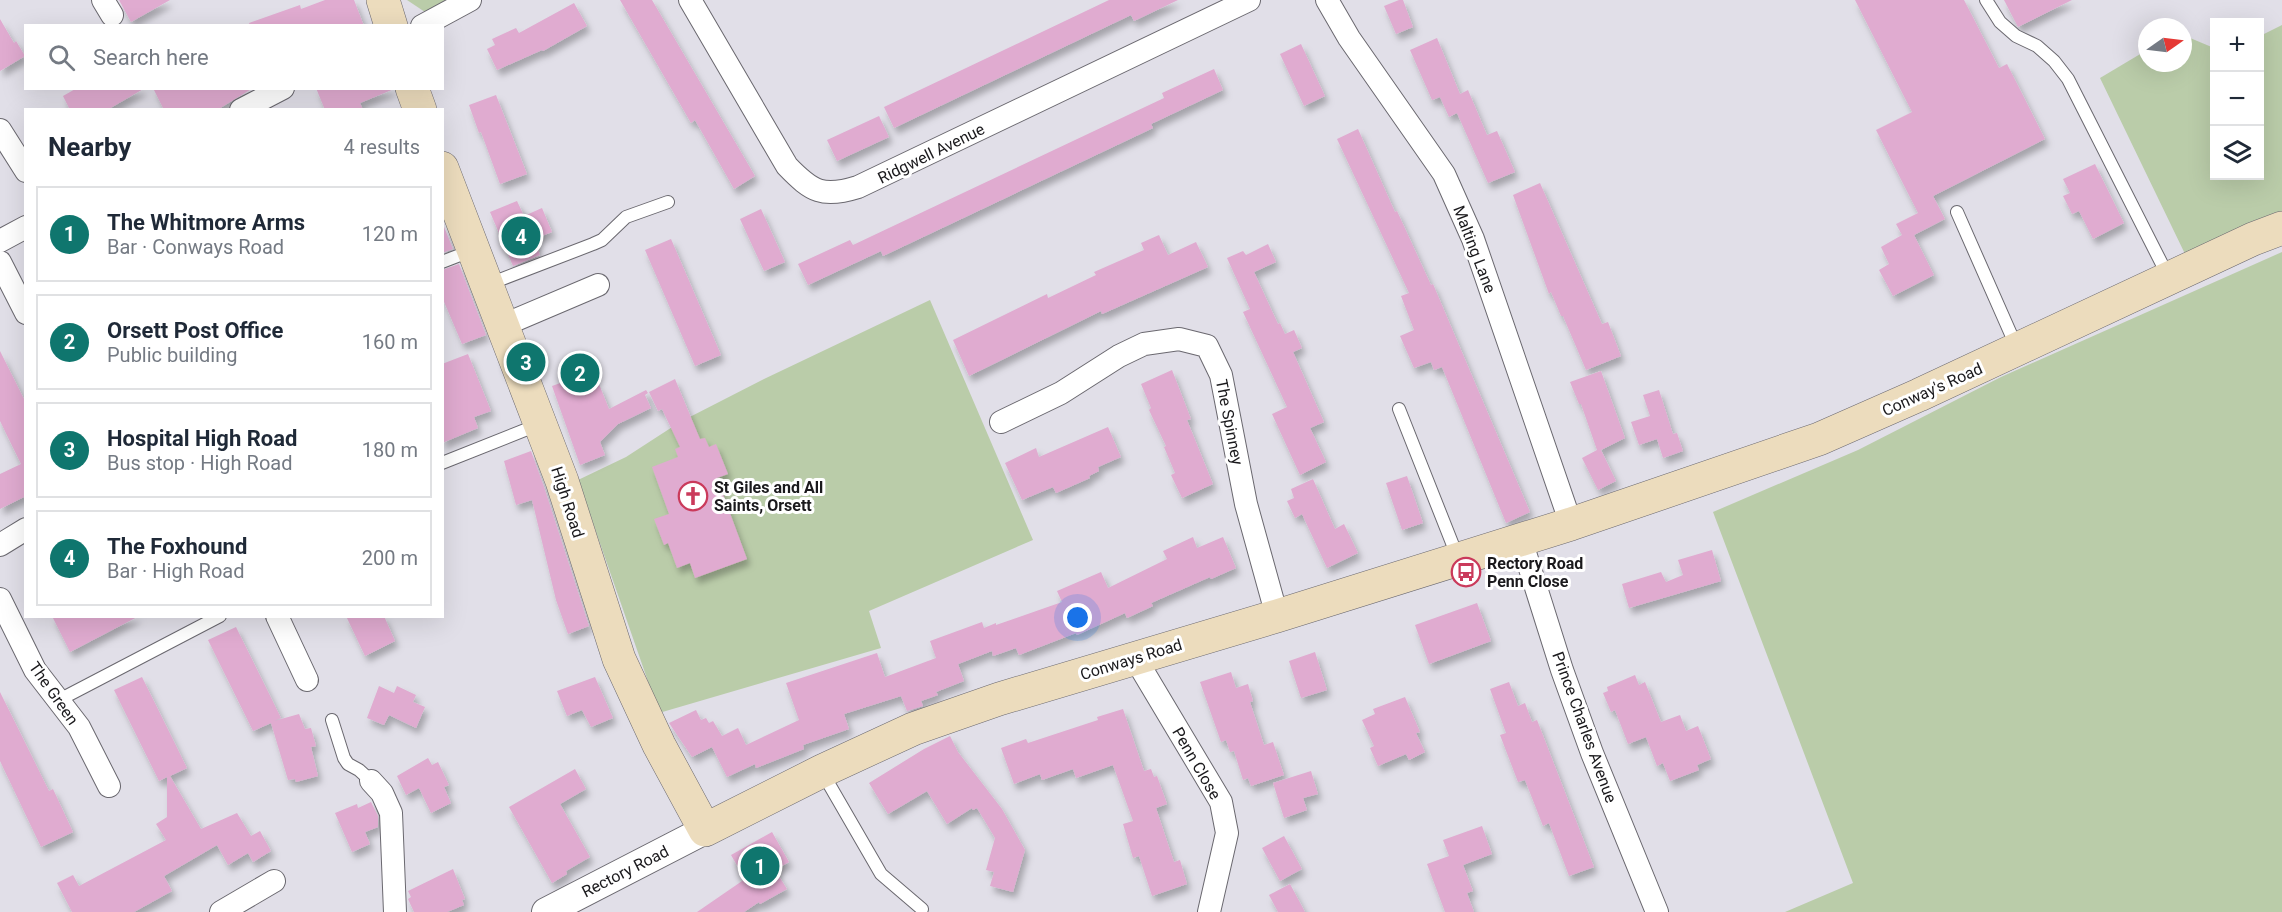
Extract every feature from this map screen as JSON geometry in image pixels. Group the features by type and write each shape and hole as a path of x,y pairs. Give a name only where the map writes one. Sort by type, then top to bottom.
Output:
{"main road":[{"path":"383,0 390,24"},
{"path":"413,90 419,108"},
{"name":"High Road","path":"444,173 562,481 619,659 659,745 705,830"},
{"name":"Conway's Road","path":"1572,524 1819,439 2018,350 2253,239 2282,228"},
{"name":"Conways Road","path":"705,830 822,771 913,729 999,699 1277,616 1572,524"}],"street":[{"path":"426,24 470,0"},
{"name":"Ridgwell Avenue","path":"690,0 787,166 806,185 829,194 858,187 1250,0"},
{"name":"Malting Lane","path":"1327,0 1349,38 1444,174 1473,239 1572,524"},
{"path":"245,108 279,90"},
{"path":"0,130 24,168"},
{"path":"0,242 24,228"},
{"path":"0,262 24,309"},
{"path":"504,325 598,285"},
{"name":"The Spinney","path":"1001,422 1061,393 1119,356 1144,344 1179,339 1207,346 1221,375 1246,504 1277,616"},
{"path":"0,545 24,530"},
{"name":"Prince Charles Avenue","path":"1521,540 1562,670 1588,743 1657,912"},
{"name":"The Green","path":"0,599 35,670 78,727 109,786"},
{"path":"278,618 307,680"},
{"name":"Penn Close","path":"1135,658 1221,802 1227,833 1209,912"},
{"path":"371,781 382,793 391,813 395,912"},
{"name":"Rectory Road","path":"546,912 705,830"},
{"path":"221,912 274,881"}],"lane":[{"path":"1986,0 2000,22 2016,36 2037,46 2054,61 2068,79 2170,279"},
{"path":"488,284 602,240 626,217 668,202"},
{"path":"1957,212 2018,350"},
{"path":"444,261 474,249"},
{"path":"1399,409 1458,559"},
{"path":"444,462 541,424"},
{"path":"59,700 216,618"},
{"path":"332,720 344,758 348,764 371,781"},
{"path":"822,771 882,874 922,909"}],"green space":[{"path":"407,0 448,0 425,12"},
{"path":"2282,25 2282,211 2186,256 2100,78 2138,55 2138,72 2192,72 2192,39 2210,46 2210,180 2264,180 2264,34"},
{"path":"2282,252 2282,912 1785,912 1853,883 1713,512 1858,450 2001,377"},
{"path":"930,300 1033,540 869,611 881,648 659,713 578,480 626,457 680,422 764,379"}],"building":[{"path":"119,0 170,0 131,22"},
{"path":"325,0 354,0 363,24 249,23 300,5 301,9"},
{"path":"620,0 652,0 755,176 734,189 695,120 691,123"},
{"path":"1109,0 1178,0 1134,21 1131,15 894,128 884,107"},
{"path":"1403,0 1413,27 1396,34 1384,6"},
{"path":"1855,0 1964,0 1999,68 2007,64 2045,139 1933,196 1945,219 1914,235 1934,275 1893,296 1879,270 1889,264 1881,247 1902,235 1896,224 1918,213 1876,130 1912,112"},
{"path":"2004,0 2072,0 2018,27"},
{"path":"574,3 587,26 543,51 497,70 487,49 495,45 492,39 516,28 519,33"},
{"path":"0,19 24,57 0,71"},
{"path":"1437,38 1460,94 1468,90 1487,135 1497,131 1515,172 1488,183 1457,113 1449,117 1440,97 1432,100 1410,50"},
{"path":"1301,44 1325,96 1304,106 1280,54"},
{"path":"1214,69 1223,90 1151,124 1153,128 883,256 881,251 808,285 798,264 850,240 853,245 1164,98 1162,93"},
{"path":"74,90 142,90 110,108 69,108 63,96"},
{"path":"154,90 250,90 220,108 163,108"},
{"path":"317,90 392,90 360,103 362,108 324,108"},
{"path":"496,95 527,174 500,184 469,105"},
{"path":"879,116 889,137 837,161 827,140"},
{"path":"1358,129 1395,212 1397,211 1431,285 1433,284 1530,512 1506,523 1442,367 1434,370 1431,362 1414,368 1400,336 1414,330 1401,296 1409,293 1337,139"},
{"path":"2095,164 2124,223 2093,239 2079,211 2072,214 2063,196 2070,193 2063,179"},
{"path":"1540,183 1602,324 1608,322 1621,356 1586,370 1563,316 1551,292 1549,294 1513,195"},
{"path":"517,201 524,216 542,208 552,232 534,239 540,255 513,266 490,212"},
{"path":"761,209 785,262 764,271 740,219"},
{"path":"444,227 453,249 444,252"},
{"path":"1159,235 1168,255 1196,242 1208,267 1102,314 1101,311 969,376 953,340 1047,294 1048,298 1096,275 1094,272 1144,250 1141,243"},
{"path":"671,239 721,355 695,366 645,250"},
{"path":"1268,244 1276,262 1254,272 1278,324 1280,323 1285,334 1294,330 1302,348 1293,352 1324,422 1310,428 1326,462 1300,475 1272,414 1287,407 1243,312 1250,309 1227,258 1243,251 1246,255"},
{"path":"459,264 486,335 462,344 444,302 444,269"},
{"path":"0,351 24,399 24,497 0,509 0,474 21,464 0,421"},
{"path":"468,354 491,411 474,417 478,428 444,442 444,363"},
{"path":"1172,370 1191,419 1187,420 1213,484 1182,498 1171,475 1175,473 1164,447 1166,446 1149,410 1151,408 1141,384"},
{"path":"1601,371 1625,438 1601,450 1616,481 1598,490 1582,458 1597,450 1581,404 1570,382"},
{"name":"St Giles and All Saints, Orsett","path":"675,379 700,439 705,438 709,447 716,444 728,474 717,478 747,559 695,578 690,563 677,568 668,543 664,545 654,519 669,514 652,467 678,457 675,449 680,447 662,409 658,411 649,392"},
{"path":"569,380 574,394 599,384 609,409 646,390 648,393 645,395 651,408 618,424 600,442 605,455 580,465 552,386"},
{"path":"1659,390 1673,434 1677,433 1683,451 1663,458 1657,439 1639,445 1631,422 1650,416 1643,395"},
{"path":"1108,427 1121,457 1098,467 1099,471 1089,476 1090,478 1056,493 1053,487 1022,500 1005,463 1036,448 1039,457"},
{"path":"531,451 589,626 568,634 556,600 532,500 516,505 504,461"},
{"path":"1407,476 1423,523 1402,530 1386,483"},
{"path":"1313,479 1335,529 1344,524 1358,553 1327,568 1302,514 1295,518 1287,501 1294,498 1291,489"},
{"path":"1193,537 1197,548 1223,537 1236,568 1151,603 1153,606 1127,618 1125,613 1077,635 1076,633 1019,655 1016,648 993,656 992,651 958,664 964,681 936,692 938,695 921,701 923,706 907,711 901,696 844,714 849,729 803,745 804,749 756,768 755,764 727,777 712,747 692,757 669,723 696,710 701,720 706,718 709,723 713,721 722,736 738,728 746,745 799,720 786,683 877,653 885,677 936,658 930,641 982,622 984,628 996,623 996,625 1062,602 1057,591 1101,572 1108,588 1167,559 1163,551"},
{"path":"1712,550 1721,581 1629,608 1622,584 1661,572 1666,582 1683,575 1678,560"},
{"path":"1477,603 1491,641 1429,664 1415,625"},
{"path":"53,618 135,618 70,652"},
{"path":"347,618 385,618 395,641 365,656"},
{"path":"236,627 281,718 274,721 299,714 305,729 311,728 316,746 311,747 318,776 296,782 295,779 288,780 271,723 253,731 208,640"},
{"path":"1315,652 1327,690 1301,698 1289,661"},
{"path":"1231,672 1236,688 1248,684 1253,701 1250,702 1264,745 1273,742 1284,775 1251,786 1248,778 1243,780 1234,751 1230,752 1226,740 1221,742 1200,682"},
{"path":"1635,675 1639,685 1645,682 1661,722 1680,715 1686,731 1698,726 1711,759 1697,765 1699,770 1670,781 1663,763 1657,766 1646,737 1628,744 1615,710 1611,712 1603,693 1608,691 1607,687"},
{"path":"142,677 187,768 170,776 201,829 237,813 251,836 260,831 271,851 253,862 248,853 228,865 217,845 164,876 172,891 134,912 72,912 57,883 73,875 79,886 166,840 156,824 167,817 167,777 159,781 114,690"},
{"path":"595,677 613,718 591,727 582,710 567,716 557,691"},
{"path":"1509,682 1518,706 1525,703 1532,722 1537,720 1594,867 1569,876 1549,823 1543,826 1525,780 1518,782 1500,735 1506,733 1490,689"},
{"path":"379,686 394,693 397,686 416,695 413,702 425,707 416,728 389,715 384,725 367,718"},
{"path":"0,692 49,791 53,789 73,832 41,847 0,761"},
{"path":"1405,697 1420,732 1416,733 1425,752 1409,760 1406,754 1378,766 1370,748 1374,746 1362,720 1375,714 1373,709"},
{"path":"1123,709 1144,771 1151,769 1154,777 1157,776 1167,804 1156,808 1174,862 1180,860 1187,884 1152,896 1139,856 1133,858 1123,824 1133,821 1113,765 1076,778 1073,769 1042,780 1040,774 1014,784 1001,748 1026,739 1028,743 1098,720 1097,717"},
{"path":"950,736 958,752 1002,809 1025,850 1013,892 990,886 994,872 986,870 995,838 977,808 973,810 972,808 947,824 927,791 888,814 869,783 924,749"},
{"path":"428,758 432,765 438,762 449,785 444,787 451,803 431,813 419,788 406,795 397,776"},
{"path":"575,769 586,789 560,804 590,857 566,871 567,874 552,883 509,807"},
{"path":"1311,771 1318,794 1303,798 1307,810 1284,818 1273,783"},
{"path":"371,802 378,816 378,827 365,832 370,844 352,852 335,813 357,804 358,808"},
{"path":"1482,826 1492,854 1463,865 1473,891 1467,893 1474,912 1445,912 1427,864 1449,856 1443,840"},
{"path":"772,832 789,862 775,870 787,889 744,912 697,912 745,879 731,855"},
{"path":"1284,836 1302,869 1280,881 1262,848"},
{"path":"453,869 465,899 462,900 464,905 447,912 414,912 408,899 411,897 408,891"},
{"path":"1290,884 1305,912 1278,912 1269,895"}],"place":[{"name":"The Foxhound","path":"521,236"},
{"name":"Hospital High Road","path":"526,362"},
{"name":"Orsett Post Office","path":"580,373"},
{"name":"St Giles and All Saints, Orsett","path":"693,496"},
{"name":"Rectory Road Penn Close","path":"1466,572"},
{"name":"The Whitmore Arms","path":"760,866"}]}
